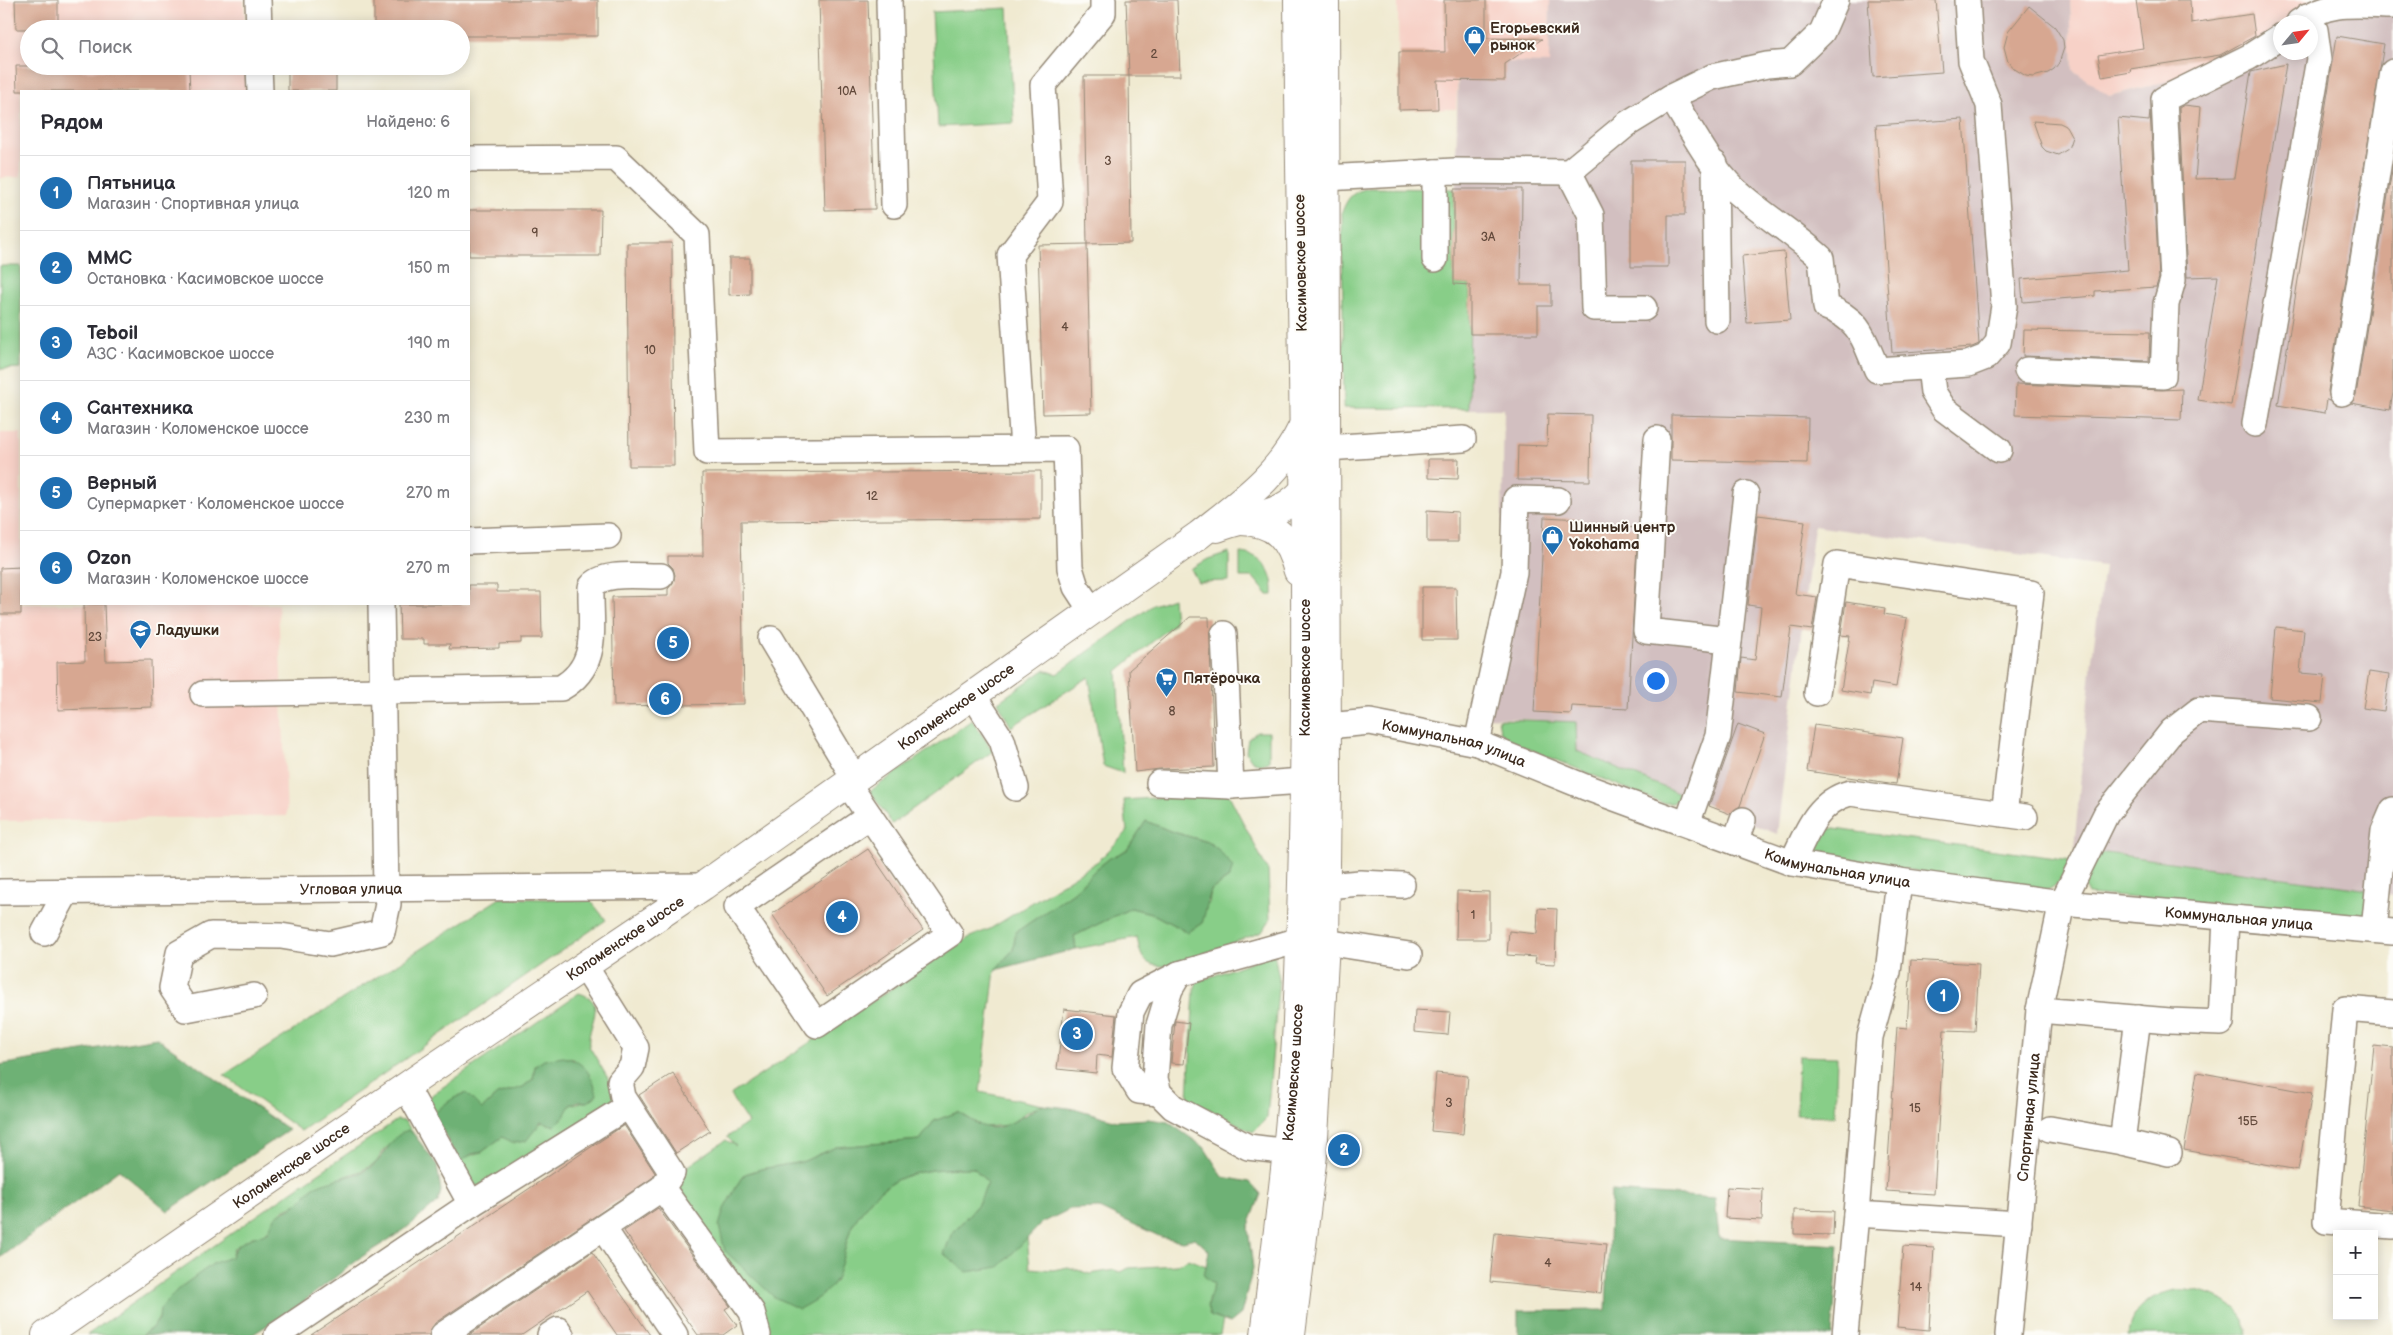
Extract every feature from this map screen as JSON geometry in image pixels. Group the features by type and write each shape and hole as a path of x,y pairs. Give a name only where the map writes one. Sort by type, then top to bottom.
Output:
{"main road":[{"name":"Касимовское шоссе","path":"1292,1335 1300,1154 1313,941 1303,781 1315,728 1326,548 1326,448 1312,179 1298,0"},
{"name":"Касимовское шоссе","path":"1313,941 1326,886 1304,592 1302,428 1312,179 1325,0"},
{"name":"Коломенское шоссе","path":"46,1335 584,965 703,886 1199,535 1275,471 1292,451 1302,428"},
{"name":"Коломенское шоссе","path":"1199,535 1235,521 1281,510 1303,492 1320,468 1326,448"},
{"path":"1246,497 1282,480 1293,483 1313,505 1326,548"},
{"path":"1235,521 1255,521 1271,526 1284,538 1292,552 1304,592"},
{"name":"Касимовское шоссе","path":"1264,1335 1300,1154"}],"street":[{"path":"258,0 259,20"},
{"path":"889,0 894,205"},
{"path":"1023,449 1010,255 1050,202 1043,86 1103,13 1103,0"},
{"path":"1312,179 1435,172 1569,172 1627,124 1671,97 1712,77 1767,65 1790,63 1822,32 1836,0"},
{"path":"1671,97 1733,188 1803,241 1821,258 1826,307 1838,311 1860,328 1877,370 1968,364 1986,357 1998,343 2004,306 1989,105 1971,61 1967,0"},
{"path":"2309,15 2322,7 2333,4 2393,6"},
{"path":"2026,370 2163,376 2166,304 2173,280 2164,99 2249,57 2273,42"},
{"path":"2255,424 2319,59 2318,52"},
{"path":"2342,393 2393,72"},
{"path":"260,75 260,90"},
{"path":"470,159 616,158 697,235 707,452 1066,449 1070,568 1076,587 1091,610"},
{"path":"1715,164 1717,320"},
{"path":"1435,172 1435,259"},
{"path":"1569,172 1591,215 1594,308 1644,308"},
{"path":"1930,367 1933,392 1944,409 1999,450"},
{"path":"1326,448 1463,439"},
{"path":"1657,439 1646,630 1729,640"},
{"path":"1686,824 1718,736 1746,494"},
{"path":"1477,743 1483,725 1514,572 1516,499 1558,500"},
{"path":"470,541 608,536"},
{"path":"1792,863 1810,826 1822,808 1835,797 1850,793 2015,816 2031,593 1837,564 1817,693"},
{"path":"203,694 561,688 572,682 587,662 590,652 591,587 596,581 612,577 661,576"},
{"path":"254,996 186,1008 172,988 179,953 211,935 281,936 330,944 382,932 388,904 386,890 381,605"},
{"path":"1224,634 1231,786"},
{"path":"772,639 870,816 950,934 817,1026 736,907 870,816"},
{"path":"973,695 1002,740 1016,788"},
{"name":"Спортивная улица","path":"2008,1335 2039,1010 2062,903 2106,814 2172,731 2199,710 2309,718"},
{"name":"Коммунальная улица","path":"1315,728 1370,722 1477,743 1585,787 1686,824 1739,831 1792,863 1899,881 2062,903 2384,931"},
{"path":"1159,784 1231,786 1303,781"},
{"path":"2384,931 2384,831 2393,810"},
{"path":"1845,1335 1870,1037 1888,972 1899,881"},
{"path":"1326,886 1360,883 1402,885"},
{"name":"Угловая улица","path":"0,892 703,886"},
{"path":"44,932 67,891"},
{"path":"2039,1010 2221,1023 2226,918"},
{"path":"1300,1154 1248,1147 1173,1107 1159,1092 1156,1079 1159,1025 1170,989 1180,974 1313,941 1409,955"},
{"path":"443,1335 662,1188 672,1173 623,1097 620,1081 632,1067 636,1048 584,965"},
{"path":"2393,1012 2345,1009 2326,1221 2393,1226"},
{"path":"2122,1142 2138,1018"},
{"path":"406,1087 471,1204"},
{"path":"277,1335 471,1204 628,1106"},
{"path":"2050,1129 2169,1153"},
{"path":"662,1188 752,1312 758,1335"},
{"path":"1856,1214 2019,1224"},
{"path":"602,1228 675,1335"},
{"path":"550,1335 558,1330 561,1335"}],"shaded area":[{"path":"0,0 244,0 245,20 20,20 20,75 245,75 246,90 20,90 20,177 0,178"},
{"name":"Егорьевский рынок","path":"1398,0 1550,0 1549,63 1458,61 1456,109 1399,110"},
{"path":"1550,0 2070,0 2073,70 2109,96 2188,76 2273,32 2273,60 2318,60 2318,15 2293,15 2309,0 2393,0 2393,896 2362,889 2074,848 2092,659 2104,566 1814,526 1777,834 1577,751 1576,722 1471,716 1501,571 1504,409 1469,409 1470,285 1454,284 1458,61 1549,63"},
{"path":"2070,0 2309,0 2293,15 2273,15 2273,32 2188,76 2108,96 2073,70"},
{"name":"Ладушки","path":"0,433 20,433 20,605 278,605 287,816 0,821"}],"green space":[{"path":"1008,8 1014,123 938,127 932,12"},
{"path":"1369,188 1454,189 1454,284 1470,285 1469,409 1344,408 1342,212 1351,196 1358,191"},
{"path":"0,266 20,266 20,368 0,369"},
{"path":"1229,552 1229,581 1198,582 1191,569 1208,559"},
{"path":"1240,553 1255,557 1266,566 1272,579 1273,595 1268,595 1253,577 1240,577"},
{"path":"1173,598 1175,623 1117,671 1123,773 1103,766 1089,677 1011,727 998,702 1044,670 1057,674 1153,605"},
{"path":"1498,719 1576,722 1577,751 1682,795 1673,803 1662,803 1511,742 1500,731"},
{"path":"972,720 993,751 892,824 870,791"},
{"path":"1257,732 1269,732 1269,762 1261,764 1252,761 1246,752 1248,739"},
{"path":"1228,793 1268,871 1270,920 1262,932 1170,966 1154,965 1145,961 1140,951 1137,937 1076,949 1074,936 1131,908 1151,913 1187,932 1209,903 1211,890 1229,878 1208,842 1170,831 1146,821 1127,850 1110,858 1095,870 1074,892 1016,932 1013,950 995,970 980,1092 1043,1105 1026,1112 1009,1125 983,1127 958,1112 934,1121 920,1140 836,1147 802,1162 761,1169 745,1174 740,1180 725,1251 748,1271 835,1282 852,1226 872,1198 884,1187 911,1174 941,1169 974,1168 988,1183 978,1204 951,1235 999,1267 1027,1237 1030,1268 1053,1270 1068,1267 1090,1274 1114,1270 1120,1272 1129,1268 1176,1265 1189,1259 1206,1266 1205,1276 1214,1284 1210,1316 1223,1320 1220,1335 761,1335 677,1183 687,1167 726,1140 736,1146 727,1137 748,1123 730,1095 970,937 990,929 1098,861 1127,832 1124,800"},
{"path":"1146,821 1170,831 1208,842 1219,850 1233,867 1229,878 1211,890 1202,924 1187,932 1151,913 1131,908 1074,936 1076,949 995,970 1013,950 1016,932 1074,892 1095,870 1110,858 1127,850"},
{"path":"1819,827 2072,860 2057,884 2041,892 1821,855 1811,843"},
{"path":"2099,852 2372,891 2366,914 2362,917 2088,894 2083,884"},
{"path":"500,898 590,900 606,920 301,1131 224,1075"},
{"path":"1274,953 1279,978 1267,1118 1253,1132 1188,1098 1194,990 1197,982"},
{"path":"579,993 588,997 593,1002 595,1008 589,1046 623,1104 479,1186 470,1185 451,1161 482,1152 502,1137 525,1141 552,1114 570,1105 588,1102 574,1059 553,1059 540,1063 535,1066 533,1079 523,1087 497,1095 482,1109 434,1114 427,1100"},
{"path":"157,1038 289,1130 168,1211 119,1170 0,1258 0,1065"},
{"path":"1798,1056 1837,1057 1835,1116 1796,1115"},
{"path":"563,1057 576,1061 586,1070 593,1081 597,1095 588,1102 578,1101 570,1105 563,1118 555,1126 541,1122 526,1141 514,1143 502,1137 482,1152 472,1154 459,1162 434,1114 449,1101 466,1093 482,1109 497,1095 523,1087 533,1079 535,1066 544,1060"},
{"path":"1043,1105 1077,1109 1117,1121 1149,1119 1168,1122 1204,1147 1223,1177 1250,1182 1261,1194 1248,1228 1253,1268 1241,1314 1230,1323 1210,1316 1207,1306 1214,1284 1204,1276 1209,1251 1195,1238 1183,1241 1161,1237 1099,1208 1070,1209 1042,1223 999,1267 967,1272 944,1254 951,1235 978,1204 988,1183 974,1168 941,1169 911,1174 884,1187 872,1198 852,1226 840,1269 832,1285 814,1301 799,1309 774,1297 725,1251 719,1226 724,1209 745,1174 761,1169 802,1162 836,1147 920,1140 934,1121 958,1112 982,1126 990,1128 1014,1122"},
{"path":"397,1120 405,1121 413,1133 408,1130 384,1150 376,1163 361,1171 312,1188 299,1203 283,1210 269,1230 259,1237 252,1237 234,1248 231,1257 214,1264 178,1289 153,1327 142,1335 87,1335 279,1200"},
{"path":"408,1130 413,1133 437,1165 441,1191 438,1202 404,1230 363,1256 299,1305 252,1335 142,1335 153,1327 159,1319 160,1309 178,1289 214,1263 231,1257 242,1243 269,1231 274,1219 280,1213 298,1203 314,1187 370,1168 402,1132"},
{"path":"1611,1191 1715,1198 1719,1238 1839,1245 1832,1335 1518,1335 1518,1311 1606,1310"},
{"path":"2176,1290 2187,1290 2210,1295 2231,1306 2245,1324 2248,1335 2128,1335 2133,1318 2144,1305 2159,1295"}],"building":[{"path":"15,0 58,0 58,20 20,20 20,29 16,29"},
{"path":"374,0 598,0 598,36 470,36 470,20 374,20"},
{"path":"819,0 868,0 875,209 825,210"},
{"path":"1126,0 1177,0 1180,76 1129,76"},
{"path":"1444,0 1486,0 1486,38 1542,39 1505,64 1505,81 1437,80 1438,109 1399,110 1399,52 1445,52"},
{"path":"1868,0 1936,0 1942,72 1873,77"},
{"path":"2136,0 2190,0 2191,23 2252,14 2255,36 2220,55 2130,69 2131,72 2102,77 2098,55 2143,48"},
{"path":"2029,6 2055,27 2063,40 2064,48 2059,63 2054,69 2048,73 2033,77 2026,76 2013,68 2008,62 2004,47 2008,32"},
{"path":"2337,36 2384,44 2328,391 2330,400 2327,399 2325,413 2278,405"},
{"path":"2286,64 2231,405 2198,400 2218,276 2187,277 2179,108 2184,105 2201,107 2195,179 2234,178 2251,72"},
{"path":"16,66 20,66 20,75 189,75 190,90 17,91"},
{"path":"288,75 336,75 336,90 288,90"},
{"path":"1084,76 1129,76 1131,243 1087,244"},
{"path":"2150,111 2159,278 2156,287 2095,291 2095,296 2023,302 2021,279 2128,270 2118,118 2149,121"},
{"path":"1963,119 1979,344 1972,347 1892,353 1876,125"},
{"path":"2033,121 2060,123 2066,126 2072,137 2068,149 2058,155 2046,151 2042,147"},
{"path":"1631,160 1685,160 1685,215 1668,215 1668,267 1631,267"},
{"path":"2393,164 2393,393 2390,410 2351,403 2356,395"},
{"path":"1454,189 1522,189 1521,285 1551,285 1551,306 1538,306 1538,334 1470,334 1470,285 1454,284"},
{"path":"470,210 601,210 600,256 470,256"},
{"path":"627,243 672,243 674,466 629,466"},
{"path":"1087,244 1091,413 1043,414 1038,245"},
{"path":"1784,252 1790,320 1747,323 1742,256"},
{"path":"729,258 750,258 750,294 729,295"},
{"path":"2024,330 2150,332 2149,361 2023,356"},
{"path":"2016,384 2162,390 2182,389 2181,420 2015,415"},
{"path":"1548,414 1591,415 1590,481 1517,480 1518,445 1547,446"},
{"path":"1671,415 1808,418 1807,463 1671,460"},
{"path":"1428,459 1459,459 1458,479 1428,478"},
{"path":"1041,471 1041,519 741,521 744,704 614,706 612,597 668,596 668,589 673,583 675,575 673,568 668,563 668,556 703,556 702,473"},
{"path":"1427,510 1458,512 1458,542 1427,542"},
{"path":"1758,515 1805,521 1795,594 1817,597 1812,630 1791,627 1782,697 1738,692 1741,658 1755,660 1761,607 1748,605"},
{"path":"1544,517 1581,519 1581,524 1638,528 1628,709 1572,706 1571,714 1534,712"},
{"path":"20,567 21,614 0,614 0,568"},
{"path":"470,585 497,585 497,592 541,592 542,638 521,638 521,643 499,644 499,648 449,649 450,644 424,644 424,639 400,639 399,605 470,605"},
{"path":"1422,587 1456,587 1457,640 1422,640"},
{"path":"1846,602 1885,608 1884,614 1907,618 1896,687 1872,683 1870,695 1841,690 1850,636 1841,635"},
{"path":"84,605 104,605 106,661 151,660 152,707 58,710 57,662 85,661"},
{"path":"1190,617 1209,617 1214,767 1135,772 1129,670"},
{"path":"2276,627 2304,630 2300,673 2325,675 2322,703 2270,698"},
{"path":"2369,672 2389,675 2384,711 2363,708"},
{"path":"1738,724 1765,734 1740,806 1730,814 1709,806"},
{"path":"1814,725 1903,738 1896,784 1807,771"},
{"path":"868,849 923,930 827,996 772,914"},
{"path":"1457,891 1489,892 1489,939 1456,939"},
{"path":"1538,908 1557,909 1555,964 1535,963 1536,957 1507,955 1509,931 1537,934"},
{"path":"1911,960 1979,964 1975,1031 1944,1030 1934,1194 1886,1191 1897,1027 1907,1028"},
{"path":"1064,1009 1116,1015 1112,1057 1097,1055 1096,1073 1057,1069"},
{"path":"1415,1010 1450,1012 1448,1035 1414,1032"},
{"path":"1175,1021 1189,1023 1184,1064 1171,1063"},
{"path":"2374,1046 2393,1048 2393,1210 2358,1206"},
{"path":"2197,1072 2312,1093 2298,1170 2184,1150"},
{"path":"673,1073 710,1131 676,1153 639,1095"},
{"path":"1436,1073 1468,1076 1463,1134 1431,1131"},
{"path":"624,1125 655,1173 652,1178 435,1323 429,1335 311,1335"},
{"path":"1727,1187 1763,1189 1762,1220 1725,1218"},
{"path":"658,1208 730,1306 725,1309 737,1325 723,1335 698,1335 624,1231"},
{"path":"1794,1210 1834,1211 1833,1235 1794,1234"},
{"path":"1495,1233 1606,1244 1601,1293 1490,1282"},
{"path":"1903,1246 1934,1248 1929,1330 1897,1327"},
{"path":"592,1252 650,1335 617,1335 587,1291 522,1335 469,1335"}],"place":[{"name":"Егорьевский рынок","path":"1474,56"},
{"name":"Шинный центр Yokohama","path":"1553,555"},
{"name":"Верный","path":"673,643"},
{"name":"Ладушки","path":"140,649"},
{"name":"Пятёрочка","path":"1167,697"},
{"name":"Ozon","path":"665,699"},
{"name":"Сантехника","path":"842,917"},
{"name":"Пятьница","path":"1943,996"},
{"name":"Teboil","path":"1077,1034"},
{"name":"ММС","path":"1344,1150"}]}
